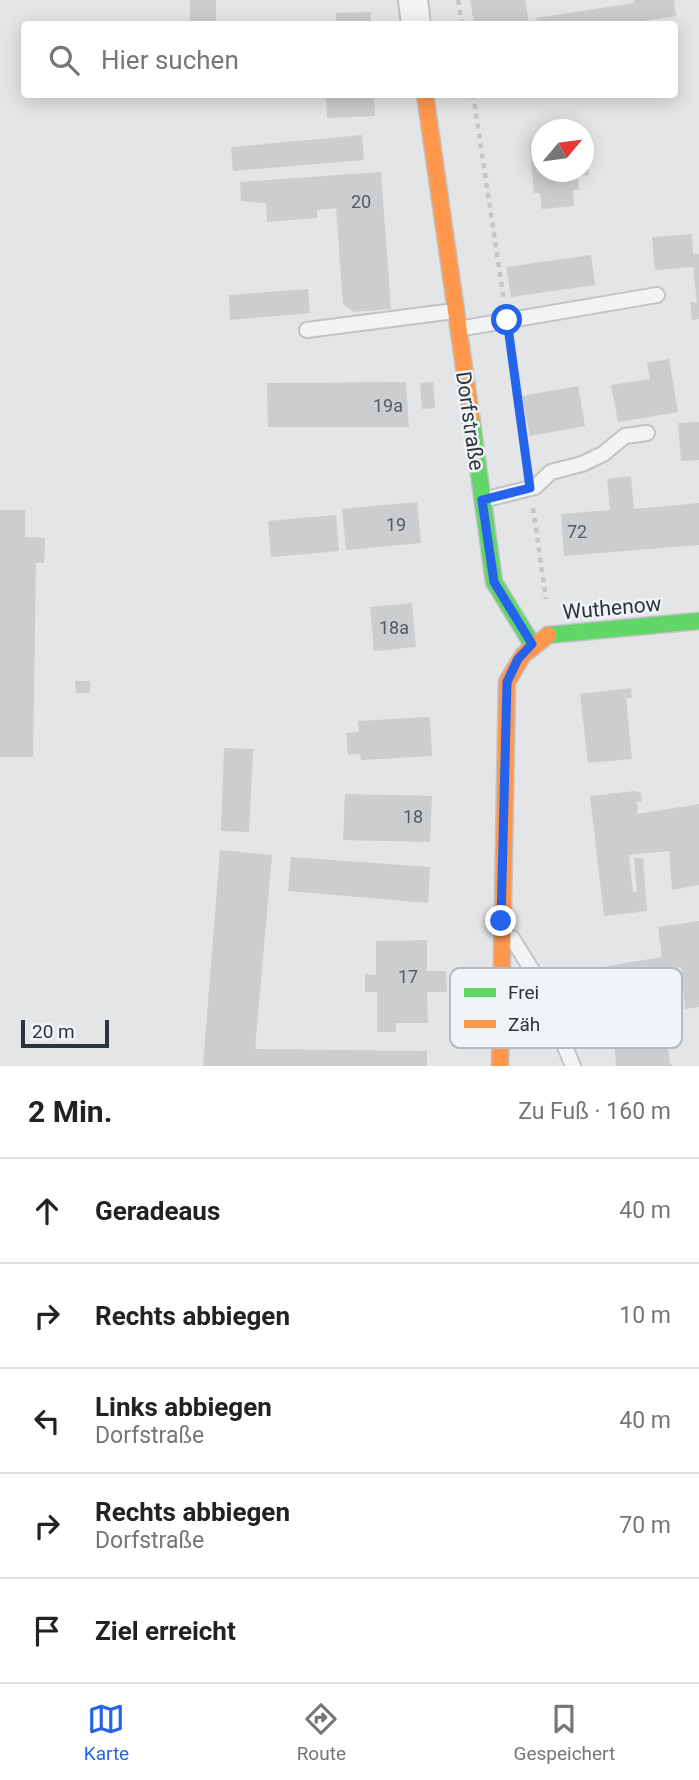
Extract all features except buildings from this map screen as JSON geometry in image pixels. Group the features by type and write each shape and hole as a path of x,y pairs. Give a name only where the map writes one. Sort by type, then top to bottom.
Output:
{"main road":[{"name":"Dorfstraße","path":"426,98 494,582 532,644"},
{"name":"Wuthenow","path":"532,644 547,635 699,621"},
{"path":"501,968 507,682 518,659 532,644"},
{"path":"500,1048 500,1066"}],"street":[{"path":"413,0 416,21"}],"lane":[{"path":"457,329 657,295"},
{"path":"307,330 454,311"},
{"path":"482,500 530,488 551,472 582,464 603,454 625,436 647,433"},
{"path":"501,921 531,968"},
{"path":"565,1048 573,1066"}],"path":[{"path":"458,0 462,21"},
{"path":"474,98 547,607"}],"traffic: fast":[{"path":"471,416 494,582 532,644"},
{"path":"548,635 699,621"}],"traffic: slow":[{"path":"426,98 471,416"},
{"path":"502,968 507,682 523,655 548,635"},
{"path":"500,1048 500,1066"}],"route":[{"path":"501,921 507,682 518,659 532,644 511,614 494,582 482,500 530,488 507,320"}]}
